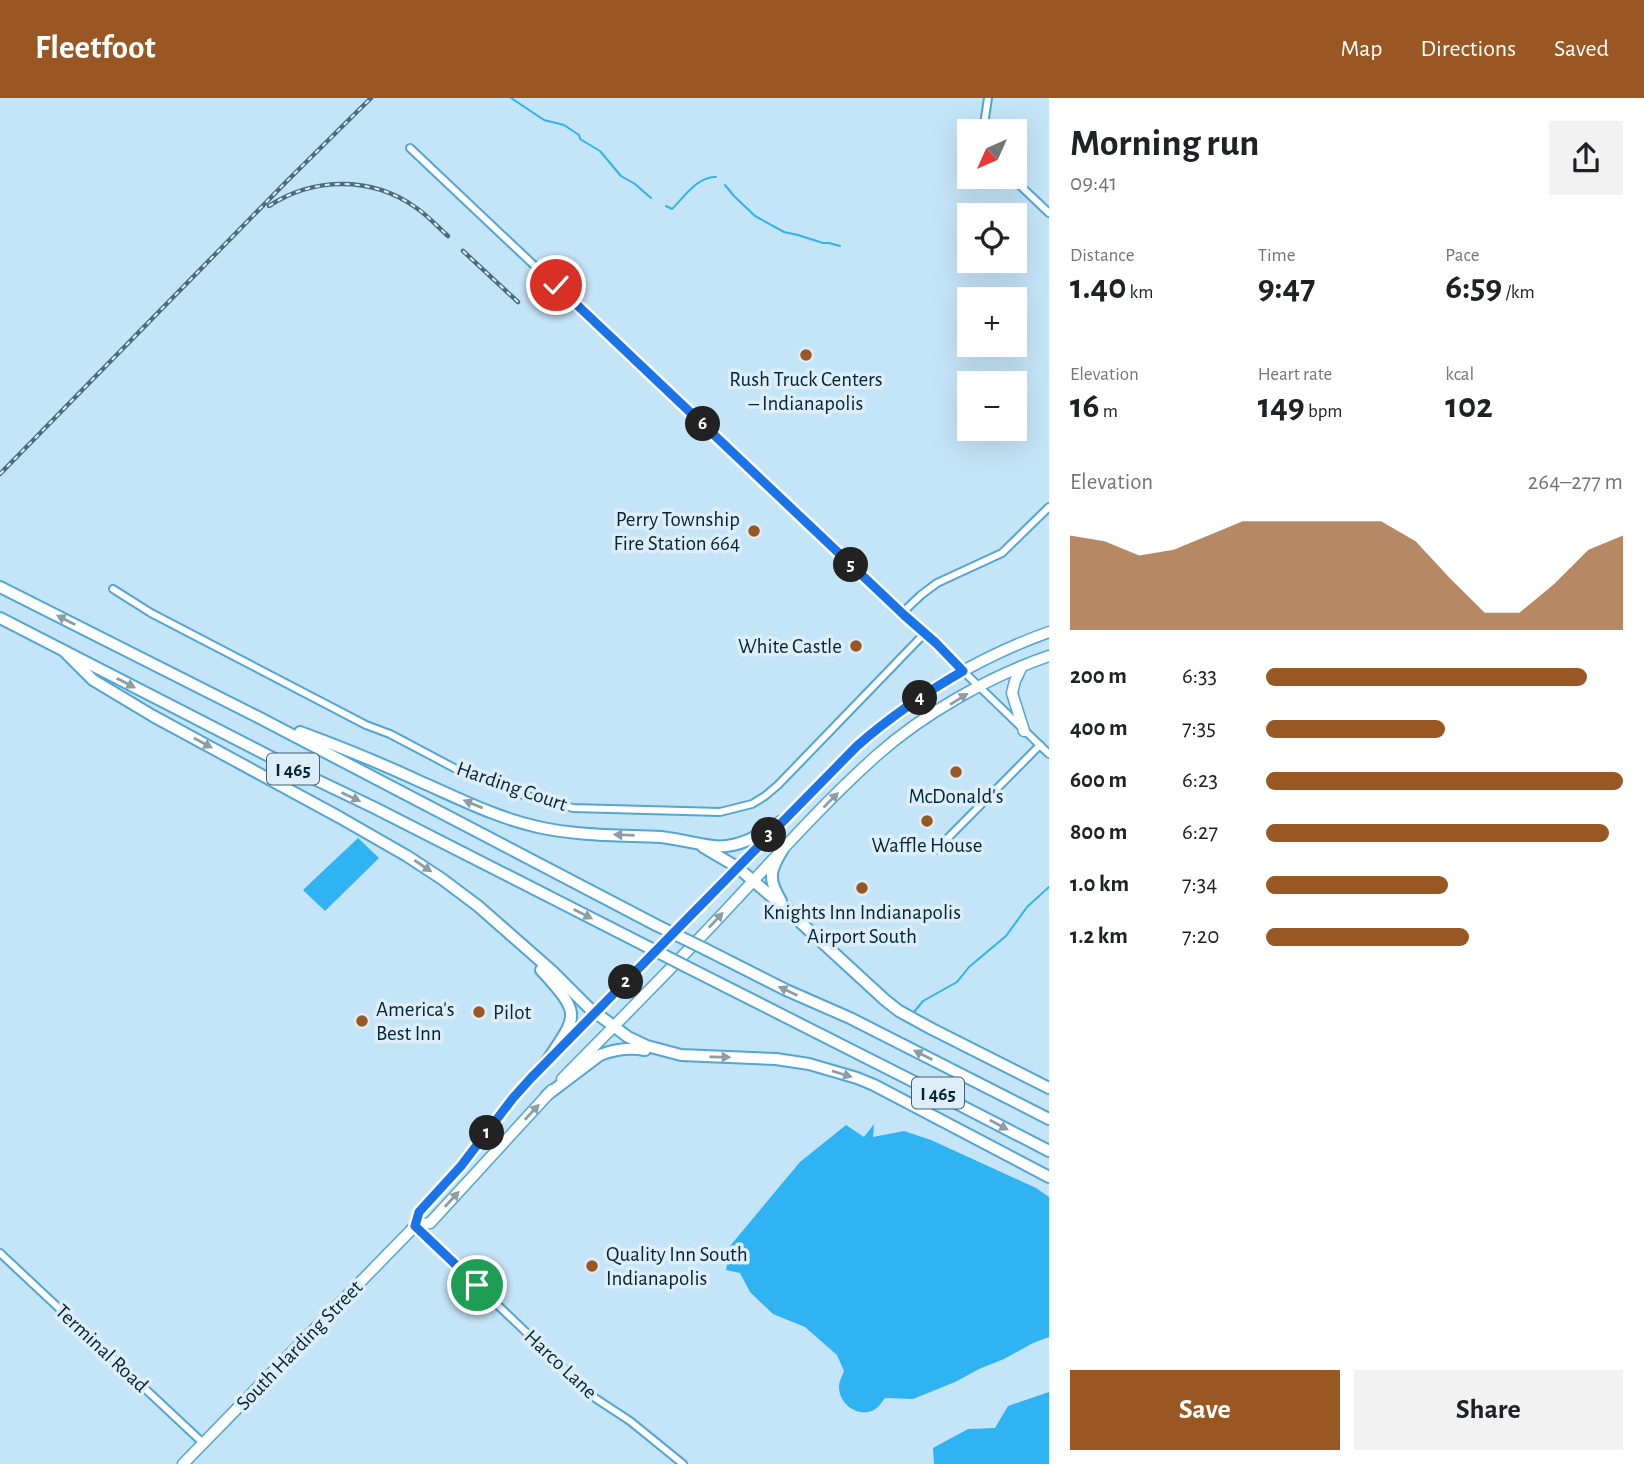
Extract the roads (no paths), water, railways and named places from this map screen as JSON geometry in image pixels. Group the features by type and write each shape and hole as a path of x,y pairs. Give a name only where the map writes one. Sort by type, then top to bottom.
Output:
{"highway":[{"name":"I 465","path":"0,587 258,717 656,925 786,990 850,1018 1049,1119"},
{"name":"I 465","path":"0,618 1048,1151"},
{"path":"65,652 93,680 407,856 442,879 478,906 596,1013 637,1042 664,1051"},
{"path":"258,717 367,757 461,799 538,827 565,832 671,838 714,846 740,844 782,821"},
{"path":"691,842 725,858 737,867 899,1011 1049,1088"},
{"path":"783,849 774,864 771,877 776,893 786,909"},
{"path":"509,935 569,1003 572,1012 569,1026 545,1064"},
{"path":"547,1094 593,1059 608,1051 630,1048 690,1056 792,1061 874,1085 1049,1177"}],"main road":[{"name":"South Harding Street","path":"183,1464 415,1226 419,1212 461,1166 513,1098 596,1013 651,949 857,746 909,705 963,671 1049,632"},
{"name":"South Harding Street","path":"415,1226 430,1223 547,1094 829,801 877,755 979,686 1049,656"},
{"path":"1021,666 1012,693 1024,731"}],"street":[{"path":"985,119 988,98"},
{"path":"410,148 936,643 1049,754"},
{"path":"1024,189 1049,213"},
{"path":"902,613 932,586 1000,555 1049,507"},
{"name":"Harding Court","path":"113,589 151,613 460,771 520,794 572,808 720,812 752,804 778,785 924,634"},
{"path":"936,850 1040,745"},
{"name":"Harco Lane","path":"415,1226 595,1398 630,1421 683,1464"},
{"name":"Terminal Road","path":"0,1253 204,1443"}],"water":[{"path":"358,838 379,858 325,911 303,890"},
{"path":"874,1124 873,1137 904,1131 931,1140 1036,1188 1049,1197 1049,1337 913,1399 885,1398 874,1410 862,1412 850,1408 842,1399 839,1387 844,1371 837,1355 805,1327 773,1314 750,1292 740,1273 726,1270 730,1246 800,1162 846,1125 864,1137"},
{"path":"1049,1392 1049,1464 934,1464 933,1448 968,1429 995,1428 1008,1406"}],"waterway":[{"path":"511,98 544,120 564,125 579,135 580,139 600,151 621,176 651,198"},
{"path":"666,206 672,209 697,184 716,177"},
{"path":"725,185 755,216 784,232 840,246"},
{"path":"914,1012 923,1001 957,982 969,967 1006,936 1027,907 1049,887"}],"railway":[{"path":"0,474 371,98"},
{"path":"269,206 286,196 323,185 361,185 398,197 419,210 448,236"},
{"path":"463,251 518,302"}],"place":[{"name":"Rush Truck Centers – Indianapolis","path":"806,355"},
{"name":"Perry Township Fire Station 664","path":"754,531"},
{"name":"White Castle","path":"856,646"},
{"name":"McDonald's","path":"956,772"},
{"name":"Waffle House","path":"927,821"},
{"name":"Knights Inn Indianapolis Airport South","path":"862,888"},
{"name":"Pilot","path":"479,1012"},
{"name":"America's Best Inn","path":"362,1021"},
{"name":"Quality Inn South Indianapolis","path":"592,1266"}]}
